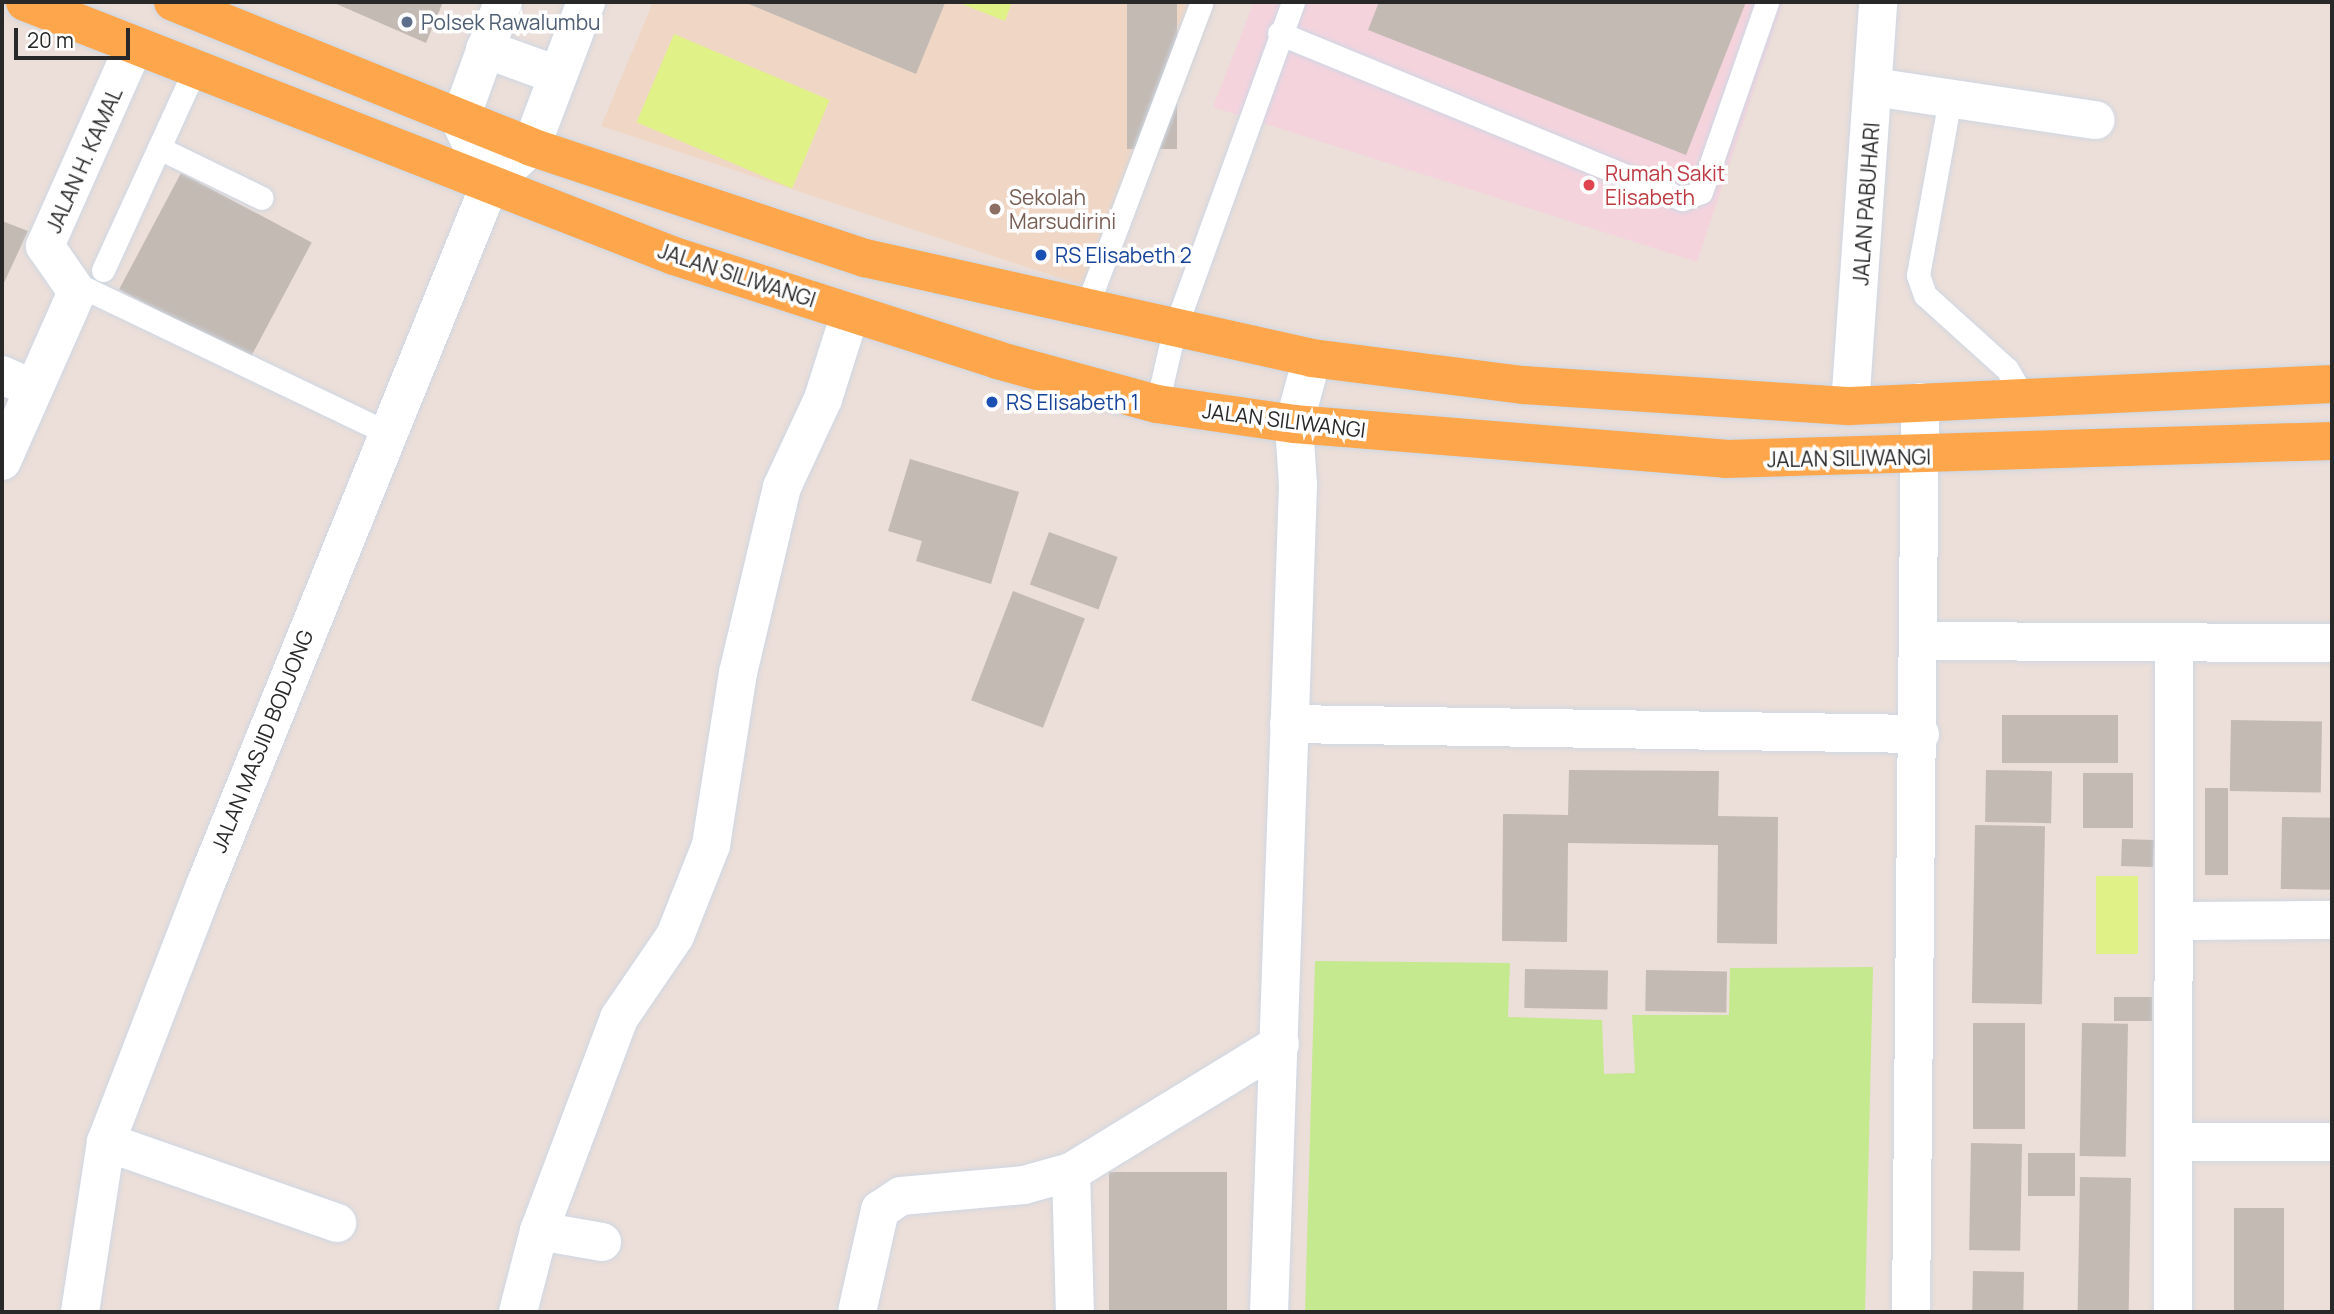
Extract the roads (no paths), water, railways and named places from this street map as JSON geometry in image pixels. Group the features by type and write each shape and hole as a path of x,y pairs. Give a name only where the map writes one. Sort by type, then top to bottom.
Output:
{"main road":[{"name":"JALAN SILIWANGI","path":"25,2 674,256 850,314 1157,404 1293,424 1726,459 1917,457 2332,441"},
{"path":"173,2 531,147 865,258 1174,331 1312,358 1523,385 1850,405 2021,395 2332,384"}],"street":[{"path":"503,2 460,120 490,184 531,147 586,2"},
{"name":"JALAN PABUHARI","path":"1850,405 1878,2"},
{"name":"JALAN H. KAMAL","path":"90,281 45,246 134,46"},
{"path":"485,49 557,75"},
{"path":"1874,87 2096,120"},
{"name":"JALAN MASJID BODJONG","path":"80,1312 106,1142 387,433 490,184"},
{"path":"2,461 17,382 90,281"},
{"path":"518,1312 539,1231 619,1018 674,936 711,845 738,673 782,487 823,399 850,314"},
{"path":"1269,1312 1298,485 1293,424 1312,358"},
{"path":"1911,1312 1920,734 1917,457 1920,402"},
{"path":"1920,641 2332,643"},
{"path":"2173,1312 2174,643"},
{"path":"1289,724 1920,734"},
{"path":"2174,921 2332,920"},
{"path":"858,1312 880,1210 901,1196 1024,1185 1071,1172 1280,1044"},
{"path":"106,1142 337,1223"},
{"path":"2173,1142 2332,1142"},
{"path":"1071,1172 1075,1312"},
{"path":"539,1231 602,1242"}],"lane":[{"path":"1085,311 1202,2"},
{"path":"1157,404 1174,331 1279,33 1293,2"},
{"path":"1279,33 1682,199 1700,192 1767,2"},
{"path":"195,69 159,148 90,281 89,290 387,433"},
{"path":"1950,99 1918,275 1925,295 2007,369 2021,395"},
{"path":"159,148 262,198"}],"place":[{"name":"Polsek Rawalumbu","path":"407,22"},
{"name":"Rumah Sakit Elisabeth","path":"1589,185"},
{"name":"Sekolah Marsudirini","path":"995,209"},
{"name":"RS Elisabeth 2","path":"1041,255"},
{"name":"RS Elisabeth 1","path":"992,402"}]}
